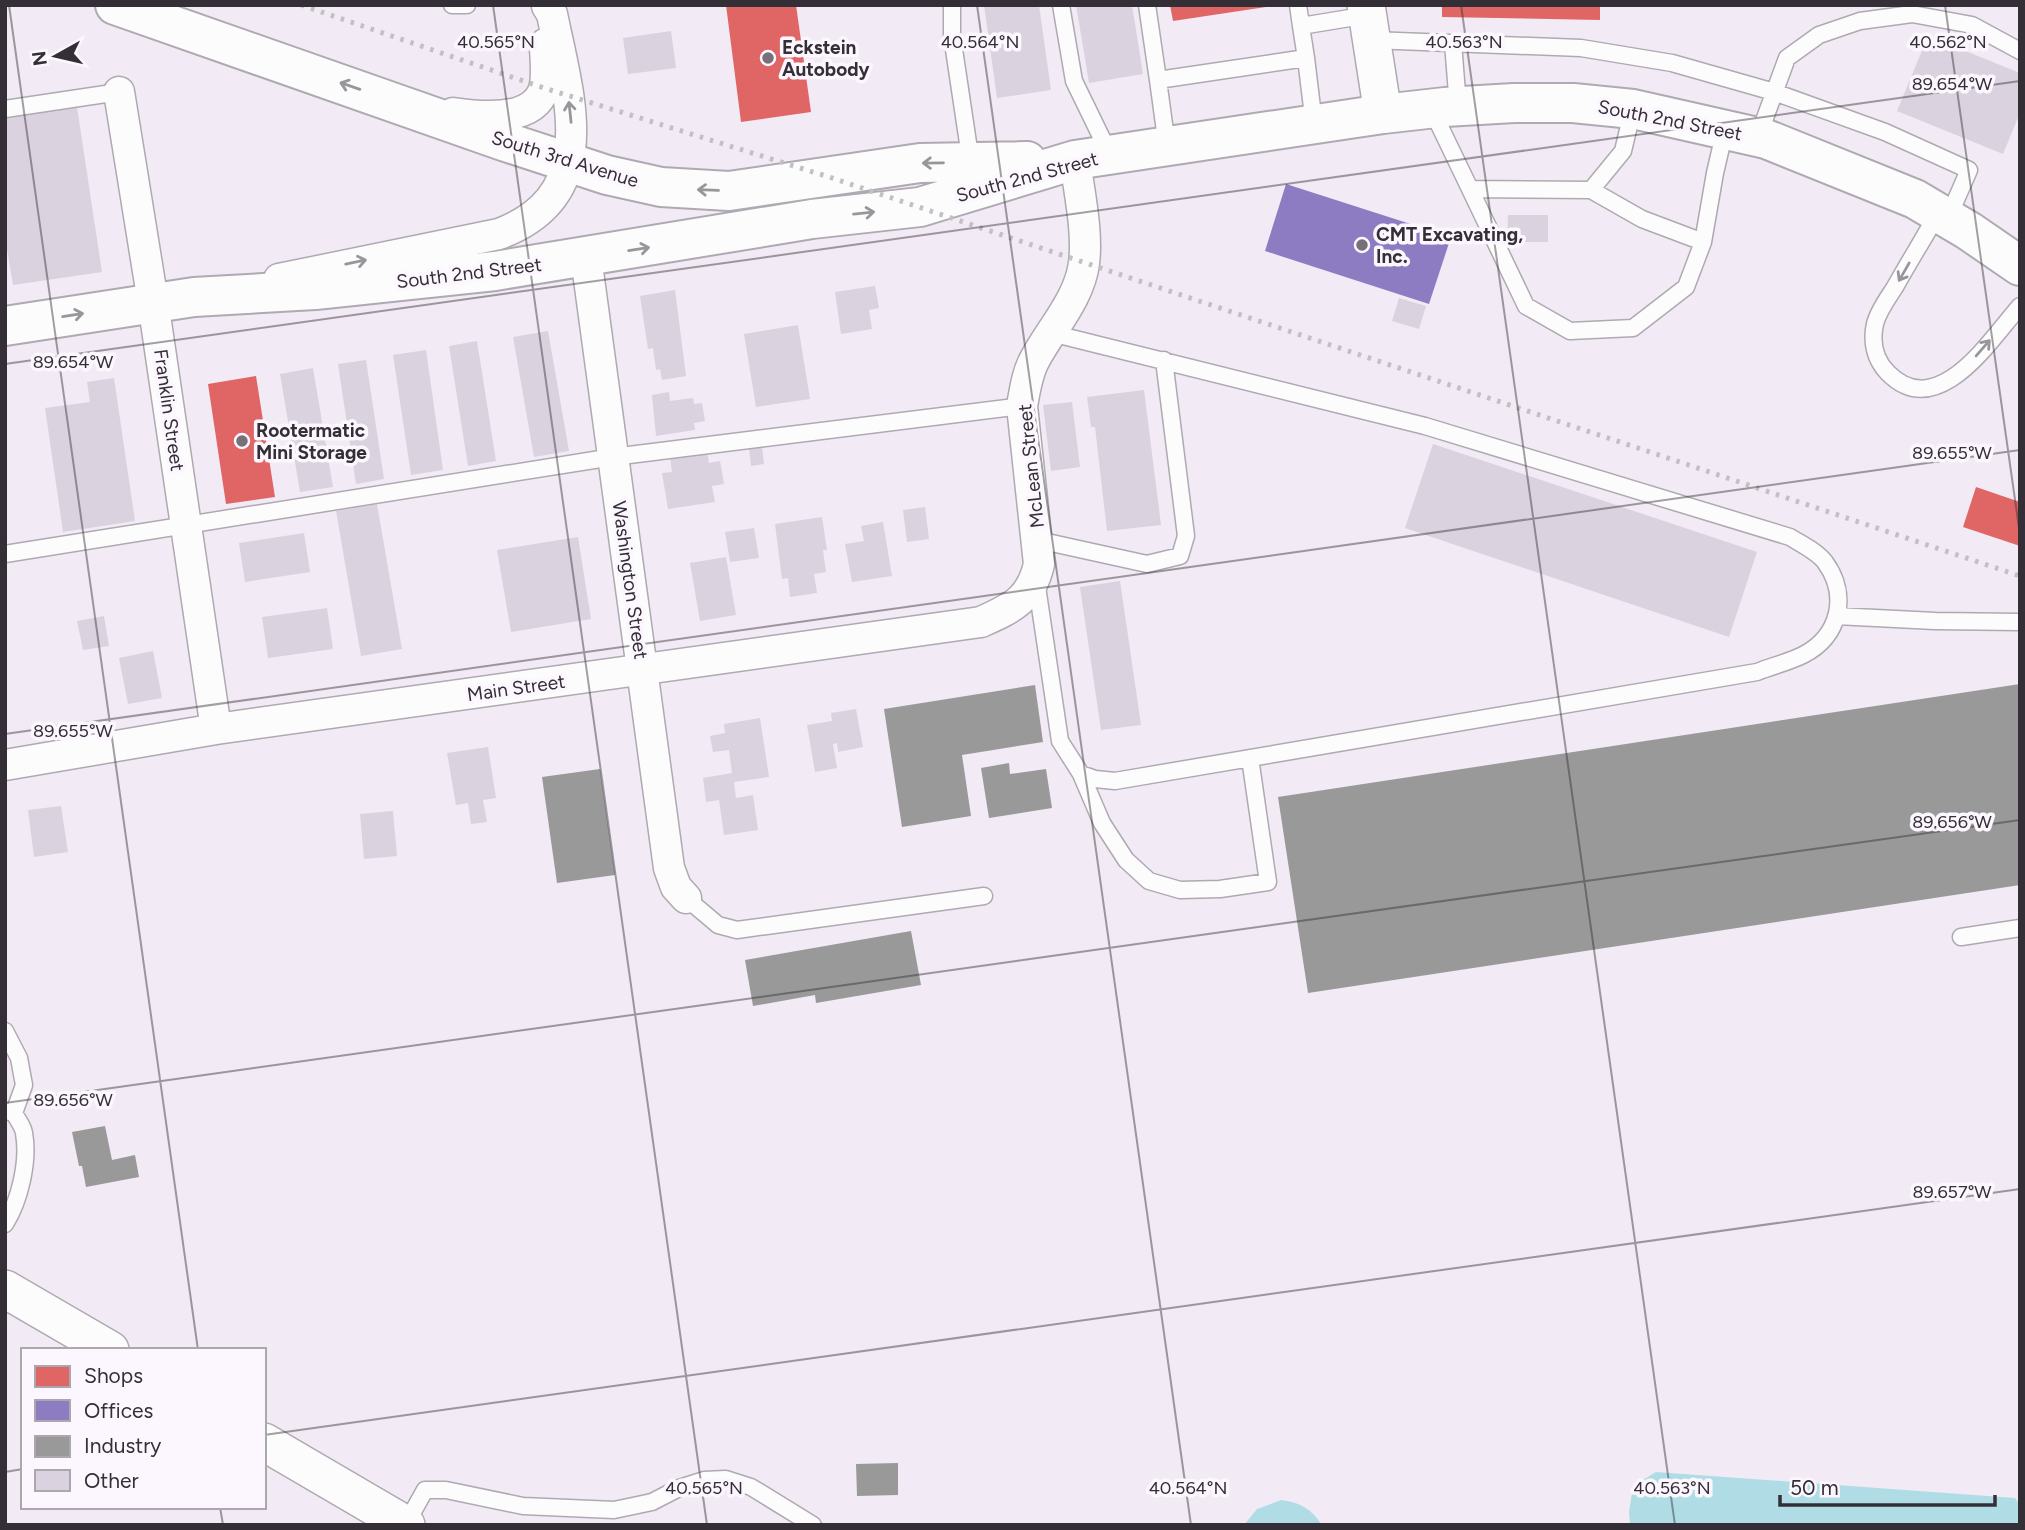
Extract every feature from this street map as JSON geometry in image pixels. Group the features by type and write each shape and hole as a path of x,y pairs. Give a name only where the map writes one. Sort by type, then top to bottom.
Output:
{"main road":[{"name":"South 3rd Avenue","path":"115,5 568,162 607,175 661,187 729,191 920,163 973,176 1092,158"},
{"name":"South 2nd Street","path":"1092,158 1444,107 1573,103 1633,109 1742,133 1865,178 1914,199 2020,266"},
{"name":"South 2nd Street","path":"5,326 194,297 401,282 586,257 812,219 920,207 973,176"}],"street":[{"path":"404,105 494,117 521,111 536,101 544,88 546,67 543,21 547,6"},
{"path":"194,297 499,234 532,219 553,200 560,188 568,162 572,125 552,15 547,6"},
{"path":"1369,20 1383,114"},
{"name":"Franklin Street","path":"119,92 216,729"},
{"name":"McLean Street","path":"1029,589 1039,564 1022,406 1026,381 1034,360 1076,288 1084,264 1082,215 1092,158"},
{"name":"Washington Street","path":"586,257 669,868 676,887 686,898"},
{"name":"Main Street","path":"5,765 216,729 981,622 1009,610 1029,589"},
{"path":"5,1289 107,1348"},
{"path":"266,1443 406,1525"}],"lane":[{"path":"452,5 467,5"},
{"path":"952,5 952,36 973,176"},
{"path":"1061,5 1074,81 1092,158"},
{"path":"1147,5 1167,146"},
{"path":"1298,5 1314,124"},
{"path":"1453,43 1444,107 1470,188 1526,306 1570,331 1633,328 1686,287 1703,242 1715,173 1774,92 1787,58 1819,35 1860,21 1912,14 1972,24 2020,51"},
{"path":"1301,26 1369,20 1453,43 1581,48 1672,63 1774,92 1885,132 1969,170 1943,216 1875,321 1873,342 1880,365 1896,381 1916,387 1935,388 1958,376 2020,306"},
{"path":"1158,80 1306,58"},
{"path":"5,109 119,92"},
{"path":"1591,190 1623,151 1633,109"},
{"path":"1470,188 1591,190 1642,219 1703,242"},
{"path":"1051,333 1425,426 1790,537 1824,559 1838,584 1836,616 1829,636 1804,654 1757,672 1115,780 1095,779 1081,774"},
{"path":"1038,540 1147,564 1180,556 1186,536 1164,360"},
{"path":"5,554 613,457 1022,406"},
{"name":"McLean Street","path":"1029,589 1060,741 1081,774 1102,823 1126,860 1149,881 1180,890 1220,889 1268,883 1250,758"},
{"path":"1836,616 2020,622"},
{"path":"686,898 718,925 737,930 984,896"},
{"path":"1961,937 2020,928"},
{"path":"5,1031 19,1058 24,1085 9,1112 24,1131 24,1163 15,1208 5,1224"},
{"path":"406,1525 425,1490 446,1490 523,1506 614,1510 652,1502 679,1488 704,1480 726,1479 751,1487 813,1525"},
{"path":"557,1508 560,1525"}],"water":[{"path":"1656,1472 2015,1498 2020,1505 2020,1525 1630,1525 1633,1486"},
{"path":"1281,1500 1304,1507 1322,1525 1244,1525 1257,1509"}],"building: Shops":[{"path":"726,5 796,5 811,112 741,122"},
{"path":"1170,5 1266,5 1266,7 1173,21"},
{"path":"1442,5 1600,5 1600,20 1442,17"},
{"path":"256,376 275,497 226,504 208,384"},
{"path":"1976,487 2020,502 2020,546 1963,527"}],"building: Offices":[{"path":"1286,184 1451,237 1429,304 1265,251"}],"building: Industry":[{"path":"2020,684 2020,885 1308,993 1278,797"},
{"path":"1035,685 1043,742 962,755 971,816 902,827 884,709"},
{"path":"1009,763 1010,774 1046,769 1052,808 989,818 981,768"},
{"path":"600,769 615,875 557,883 542,777"},
{"path":"911,931 921,985 816,1003 815,995 753,1006 745,960"},
{"path":"105,1126 112,1160 135,1155 139,1177 86,1187 72,1132"},
{"path":"898,1463 898,1495 857,1496 856,1464"}],"building: Other":[{"path":"984,5 1039,5 1051,90 997,98"},
{"path":"1076,5 1132,5 1143,74 1089,83"},
{"path":"671,31 676,68 628,74 623,38"},
{"path":"1928,36 2020,73 2020,113 2003,154 1897,111"},
{"path":"77,107 102,272 13,285 5,237 5,118"},
{"path":"1508,215 1548,215 1548,242 1507,242"},
{"path":"875,286 879,308 869,310 872,329 841,334 835,292"},
{"path":"675,290 686,376 662,380 660,369 656,370 653,348 648,349 640,296"},
{"path":"1399,298 1426,306 1419,329 1392,321"},
{"path":"798,325 810,399 756,407 744,334"},
{"path":"548,331 569,451 534,457 513,337"},
{"path":"477,341 496,461 468,466 449,346"},
{"path":"426,350 443,470 411,475 393,355"},
{"path":"366,360 384,479 356,484 338,364"},
{"path":"313,368 333,487 300,492 280,374"},
{"path":"114,378 135,521 63,532 45,408 90,402 87,382"},
{"path":"1144,390 1161,525 1107,531 1095,427 1091,427 1087,397"},
{"path":"669,392 670,401 693,398 694,404 702,403 705,421 694,423 695,430 656,436 652,395"},
{"path":"1072,402 1080,467 1051,471 1043,405"},
{"path":"1433,444 1757,552 1729,637 1405,528"},
{"path":"762,446 764,464 751,466 749,448"},
{"path":"707,451 709,463 720,461 724,484 712,486 715,502 668,509 662,473 672,472 670,457"},
{"path":"377,504 402,649 361,656 336,511"},
{"path":"925,507 929,539 907,542 903,510"},
{"path":"822,517 827,550 823,550 826,572 814,574 817,593 790,597 788,578 782,579 775,524"},
{"path":"883,522 892,576 852,582 845,544 864,541 861,526"},
{"path":"754,528 759,558 730,562 725,532"},
{"path":"304,533 310,572 245,582 239,543"},
{"path":"578,537 591,619 511,632 497,550"},
{"path":"726,557 736,615 700,621 690,563"},
{"path":"1120,581 1141,725 1101,730 1080,587"},
{"path":"327,608 333,649 268,658 262,617"},
{"path":"104,616 109,646 83,650 77,621"},
{"path":"153,651 162,698 128,704 119,658"},
{"path":"856,709 863,747 838,752 837,743 833,744 837,768 815,772 807,725 832,721 831,713"},
{"path":"760,718 769,777 734,782 736,798 753,795 758,830 724,835 719,800 706,802 703,778 732,773 729,750 713,752 710,736 725,733 724,724"},
{"path":"488,747 496,798 483,800 487,822 471,824 468,803 456,805 447,753"},
{"path":"61,806 68,852 34,857 28,810"},
{"path":"393,811 397,856 364,859 360,814"}],"railway":[{"path":"301,5 544,88 829,177 2020,576"}],"place":[{"name":"Eckstein Autobody","path":"768,58"},
{"name":"CMT Excavating, Inc.","path":"1362,245"},
{"name":"Rootermatic Mini Storage","path":"242,441"}]}
